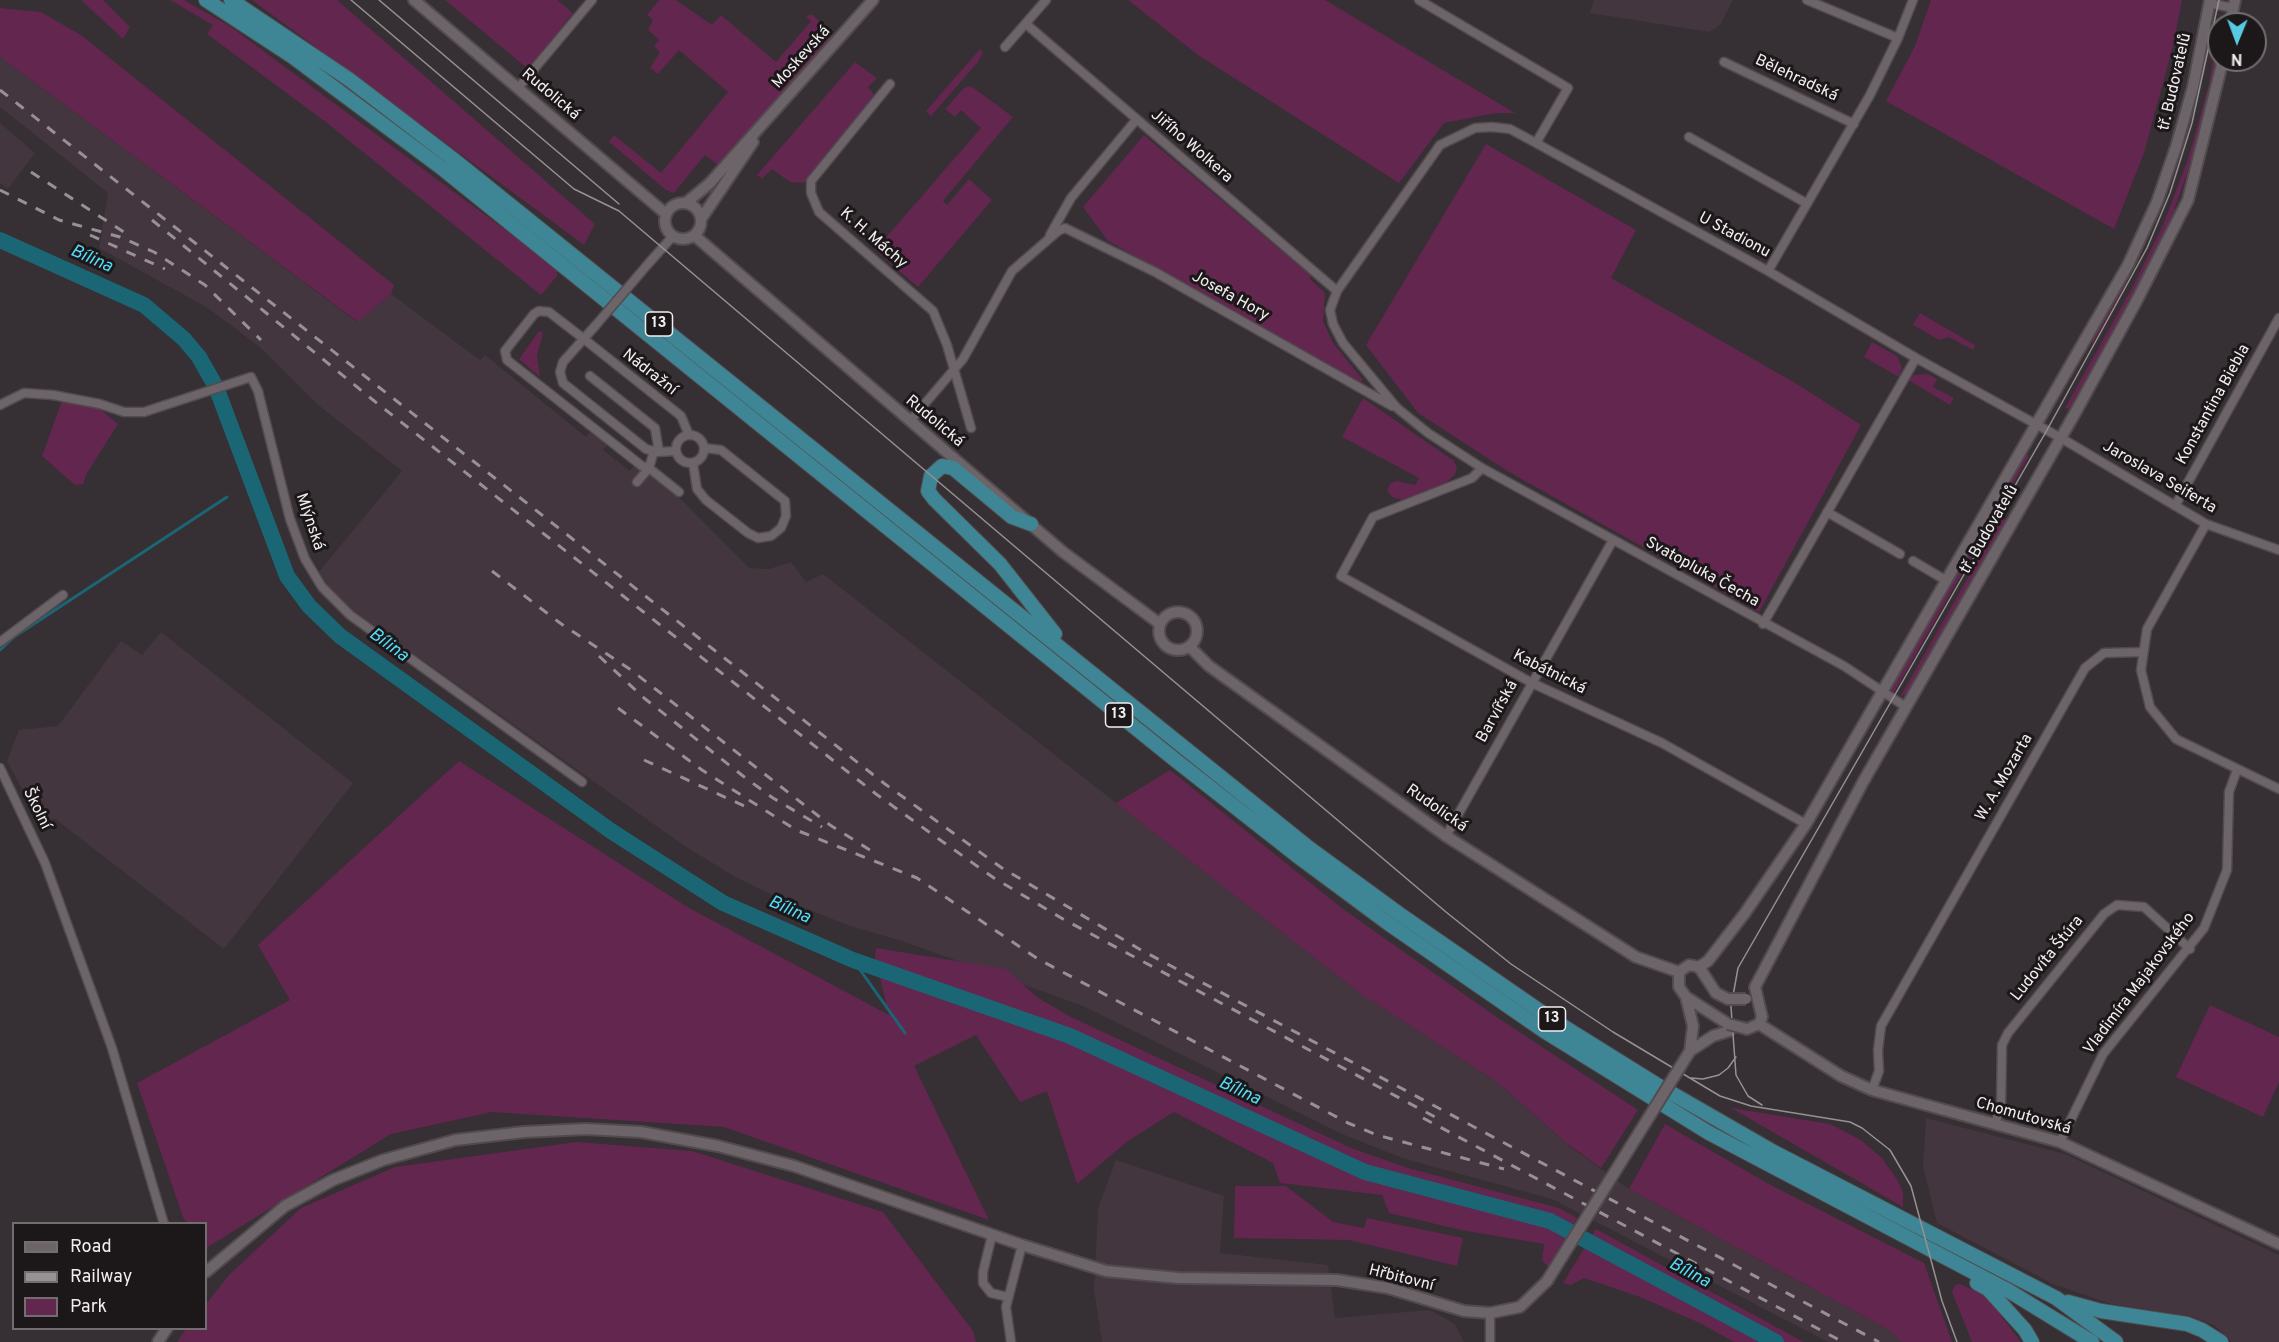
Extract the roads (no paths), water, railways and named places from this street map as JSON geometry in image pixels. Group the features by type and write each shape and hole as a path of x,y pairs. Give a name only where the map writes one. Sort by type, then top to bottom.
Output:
{"highway":[{"name":"13","path":"206,0 293,57 443,169 1148,738 1300,858 1389,924 1544,1031 1651,1098 1719,1138 2019,1297 2092,1342"},
{"name":"13","path":"231,0 350,80 453,159 1079,660 1309,848 1461,958 1553,1020 1659,1086 1772,1151 2056,1298 2116,1342"},
{"path":"1031,524 1012,517 953,468 942,466 931,476 928,491 934,499 1000,564 1079,660"},
{"path":"1891,1230 1988,1289 2025,1330 2032,1342"},
{"path":"2056,1298 2102,1311 2187,1324 2202,1330 2220,1342"}],"street":[{"name":"Rudolická","path":"414,0 666,214"},
{"path":"518,88 592,0"},
{"name":"Moskevská","path":"686,203 710,183 873,0"},
{"path":"1005,46 1046,0"},
{"path":"1419,0 1568,88 1536,143"},
{"path":"1807,0 1898,38"},
{"path":"1767,271 1854,124 1898,38 1913,0"},
{"path":"2210,1 2234,4"},
{"name":"tř. Budovatelů","path":"1699,967 1708,960 1745,913 1806,824 2113,293 2157,202 2185,116 2210,1"},
{"name":"Jiřího Wolkera","path":"1026,24 1336,291"},
{"name":"Bělehradská","path":"1724,62 1854,124"},
{"name":"tř. Budovatelů","path":"1751,1001 1760,977 1863,782 2061,438 2136,302 2188,200 2220,72"},
{"name":"K. H. Máchy","path":"890,84 812,181 811,193 819,212 933,311 947,345 971,428"},
{"name":"Moskevská","path":"701,219 778,108"},
{"name":"Josefa Hory","path":"1047,240 1071,198 1136,120"},
{"name":"U Stadionu","path":"1336,291 1440,145 1475,128 1510,129 1767,271 2035,425"},
{"path":"1689,137 1806,204"},
{"path":"686,203 696,208 701,225 694,236 684,240 673,236 666,229 666,214 674,205 686,203"},
{"name":"Josefa Hory","path":"910,421 963,360 1012,271 1058,231 1072,229 1155,272 1397,408"},
{"path":"673,236 564,362 560,372 563,383 646,449 657,452 676,452"},
{"name":"Rudolická","path":"694,236 1031,524 1137,609 1160,624"},
{"name":"Svatopluka Čecha","path":"1336,291 1330,310 1333,324 1343,343 1397,408 1428,433 1482,468 1763,624 1844,666 1906,707"},
{"name":"Nádražní","path":"649,468 642,466 507,360 505,351 539,311 549,312 681,416 689,435"},
{"name":"Konstantina Biebla","path":"2175,506 2279,318"},
{"path":"1763,624 1916,358"},
{"path":"590,376 655,428 657,452 649,468 636,482"},
{"name":"Mlýnská","path":"0,405 24,393 53,395 133,412 144,411 251,377 258,391 290,519 305,559 322,587 350,615 582,782"},
{"name":"Jaroslava Seiferta","path":"2035,425 2206,524 2279,550"},
{"path":"693,463 682,460 676,452 677,442 689,435 699,439 704,448"},
{"path":"693,463 697,489 706,500 748,533 758,538 771,536 781,528 786,516 785,501 721,450 704,448"},
{"path":"693,463 700,458 704,448"},
{"path":"649,468 679,492"},
{"name":"Kabátnická","path":"1482,468 1472,478 1373,517 1341,576 1532,683 1652,738 1806,824"},
{"path":"1827,512 1900,554"},
{"path":"2206,524 2147,629 2141,670 2150,707 2176,739 2279,789"},
{"name":"Barvířská","path":"1446,836 1613,540"},
{"name":"tř. Budovatelů","path":"1913,561 1947,581"},
{"path":"0,642 63,595"},
{"path":"1172,613 1189,615 1198,631 1190,647 1178,651 1166,646 1160,636 1160,624 1172,613"},
{"name":"Rudolická","path":"1190,647 1209,666 1446,836 1636,957 1679,972"},
{"name":"W. A. Mozarta","path":"1872,1090 1879,1071 1878,1050 1881,1026 2085,668 2104,653 2144,652"},
{"name":"Školní","path":"0,768 45,863 112,1048 163,1222"},
{"name":"Vladimíra Majakovského","path":"2060,1142 2103,1054 2190,949 2204,928 2227,870 2229,792 2237,770"},
{"name":"Ludovíta Štúra","path":"1995,1123 2001,1107 2002,1045 2008,1034 2104,914 2117,905 2144,907 2190,949"},
{"path":"1689,965 1699,967 1712,988 1728,999 1751,1001 1762,1017 1759,1024 1735,1028 1713,1036 1690,1051 1694,1026 1686,997 1679,987 1679,972 1689,965"},
{"path":"1686,997 1735,1028"},
{"name":"Chomutovská","path":"1759,1024 1841,1076 1872,1090 2060,1142 2279,1244"},
{"name":"Hřbitovní","path":"207,1271 285,1206 333,1180 383,1160 455,1140 524,1132 576,1130 641,1132 718,1146 794,1166 992,1235 1106,1271 1178,1278 1337,1280 1388,1288 1464,1311 1490,1313 1520,1307 1547,1281 1690,1051"},
{"path":"992,1235 983,1272 983,1283 991,1293 1008,1297"},
{"path":"1011,1342 1006,1307 1022,1245"},
{"path":"1490,1313 1490,1342"}],"waterway":[{"name":"Bílina","path":"0,240 144,305 184,339 199,357 216,387 287,576 309,606 340,636 611,831 723,903 853,960 1070,1036 1365,1172 1550,1221 1776,1342"},
{"path":"0,650 14,637 227,497"},
{"path":"853,960 905,1033"}],"tram line":[{"path":"351,0 574,189 619,211 1446,912 1511,964 1613,1032 1720,1096 1751,1106 1850,1122 1862,1128 1890,1150 1911,1186 1942,1301 1957,1342"},
{"path":"379,0 619,204"},
{"path":"1762,1105 1748,1096 1736,1075 1731,1007 1738,968 2047,430 2147,248 2170,193 2192,123 2219,0"},
{"path":"1691,1078 1703,1079 1719,1075 1736,1057"}],"railway":[{"path":"0,90 885,784 1002,868 1141,950 1879,1342"},
{"path":"31,172 127,234"},
{"path":"0,190 59,220 120,237 154,252 205,285 261,340"},
{"path":"152,220 373,400 876,794 994,878 1063,919 1437,1118"},
{"path":"90,235 165,269"},
{"path":"492,571 560,623 631,670 830,825 878,855"},
{"path":"599,656 644,698 743,776 773,798 822,827"},
{"path":"618,708 702,770 796,830 917,878 1038,959 1348,1123 1377,1135 1504,1169"},
{"path":"644,760 753,810"},
{"path":"1423,1118 1843,1342"}]}
